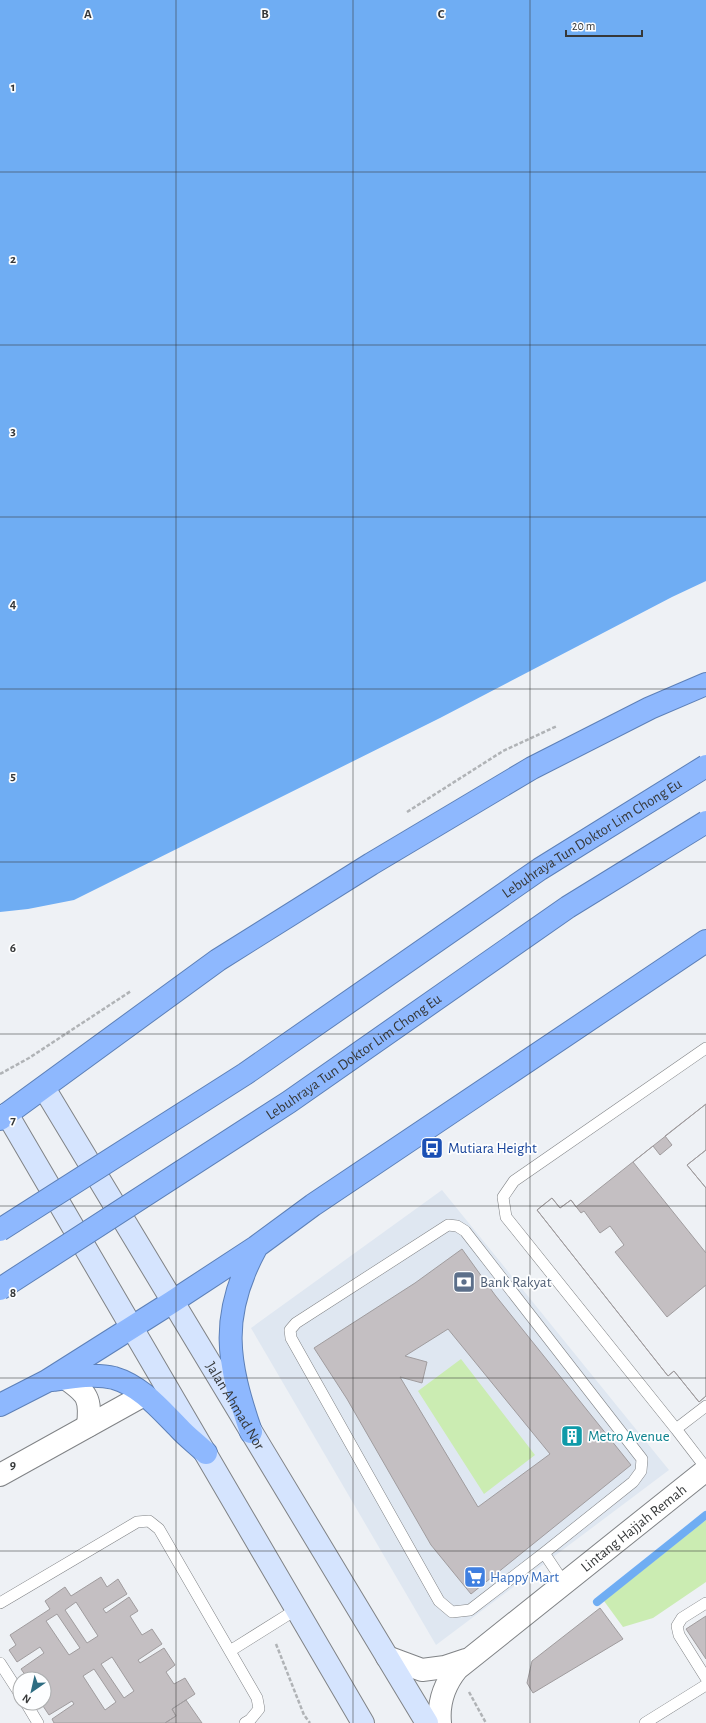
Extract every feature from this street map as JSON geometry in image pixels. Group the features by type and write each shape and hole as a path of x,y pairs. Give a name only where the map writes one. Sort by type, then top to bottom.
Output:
{"highway":[{"path":"3,1117 218,960 377,860 532,768 650,708 706,684"},
{"name":"Lebuhraya Tun Doktor Lim Chong Eu","path":"0,1230 245,1074 540,869 706,766"},
{"name":"Lebuhraya Tun Doktor Lim Chong Eu","path":"0,1289 289,1102 568,907 706,822"},
{"path":"0,1405 56,1380 131,1328 256,1247 313,1205 706,941"},
{"path":"250,1432 240,1401 232,1366 230,1329 236,1297 245,1269 256,1247"},
{"path":"56,1380 99,1376 113,1378 129,1384 159,1406 180,1429 206,1453"}],"main road":[{"name":"Jalan Ahmad Nor","path":"44,1088 250,1432 427,1723"},
{"path":"3,1117 206,1453 363,1723"}],"street":[{"path":"56,1380 84,1392 89,1401 90,1411 88,1426"},
{"path":"0,1475 144,1395"},
{"name":"Lintang Hajjah Remah","path":"440,1723 442,1695 448,1680 462,1664 706,1469"},
{"name":"Lintang Hajjah Remah","path":"387,1657 422,1670 462,1664"}],"lane":[{"path":"706,1048 514,1181 503,1197 506,1217 676,1429 706,1469"},
{"path":"448,1225 457,1226 465,1231 642,1459 641,1471 633,1482 544,1553 470,1610 452,1612 439,1602 291,1338 290,1330 296,1323 448,1225"},
{"path":"676,1429 706,1406"},
{"path":"0,1603 137,1522 149,1522 159,1529 257,1698 258,1709 250,1720 245,1723"},
{"path":"544,1553 564,1583"},
{"path":"706,1603 682,1618 677,1626 679,1634 706,1678"},
{"path":"230,1651 297,1609"},
{"path":"0,1663 12,1682"},
{"path":"645,1723 706,1685"},
{"path":"31,1711 38,1723"}],"path":[{"path":"269,1626 304,1715 310,1723"},
{"path":"462,1664 486,1723"}],"shaded area":[{"path":"442,1190 669,1470 436,1645 251,1328"}],"green space":[{"path":"461,1359 535,1455 484,1494 418,1391"},
{"path":"706,1520 706,1582 653,1618 623,1627 604,1601"}],"water":[{"path":"0,0 706,0 706,581 672,597 440,718 74,900 28,909 0,912"}],"building":[{"path":"706,1104 706,1150 687,1165 706,1188 706,1396 699,1402 674,1371 668,1376 537,1210 552,1198 560,1208 571,1200 576,1207"},
{"path":"706,1104 706,1150 687,1165 706,1188 706,1253 633,1162 653,1146 660,1155 672,1145 665,1136"},
{"path":"552,1198 560,1208 571,1200 581,1213 584,1211 600,1233 610,1226 624,1245 615,1252 667,1317 706,1285 706,1396 699,1402 674,1371 668,1376 537,1210"},
{"name":"Metro Avenue","path":"462,1249 495,1295 631,1465 471,1594 431,1545 347,1399 314,1348 415,1283","holes":["448,1329 550,1454 478,1507 400,1377 422,1383 427,1362 405,1356"]},
{"path":"101,1577 107,1587 118,1579 127,1594 103,1609 106,1613 129,1597 138,1611 130,1616 142,1635 152,1629 162,1644 138,1660 140,1663 164,1648 175,1665 166,1672 174,1684 185,1678 195,1694 172,1709 176,1716 165,1723 54,1723 52,1719 74,1704 72,1701 49,1715 46,1711 52,1711 52,1671 22,1671 21,1669 44,1653 40,1647 17,1662 9,1650 16,1645 10,1635 50,1609 45,1601 65,1587 71,1596","holes":["76,1602 98,1636 87,1643 65,1610","57,1614 80,1648 69,1655 46,1621","112,1657 134,1691 124,1698 101,1664","94,1669 116,1702 105,1710 83,1676"]},
{"path":"600,1608 623,1639 533,1693 527,1683 532,1661"},
{"path":"706,1616 706,1659 686,1629"},
{"path":"186,1700 202,1723 165,1723 176,1716 172,1709"}],"waterway":[{"path":"597,1602 706,1515"}],"place":[{"name":"Mutiara Height","path":"432,1148"},
{"name":"Bank Rakyat","path":"464,1282"},
{"name":"Metro Avenue","path":"572,1436"},
{"name":"Happy Mart","path":"475,1577"}]}
